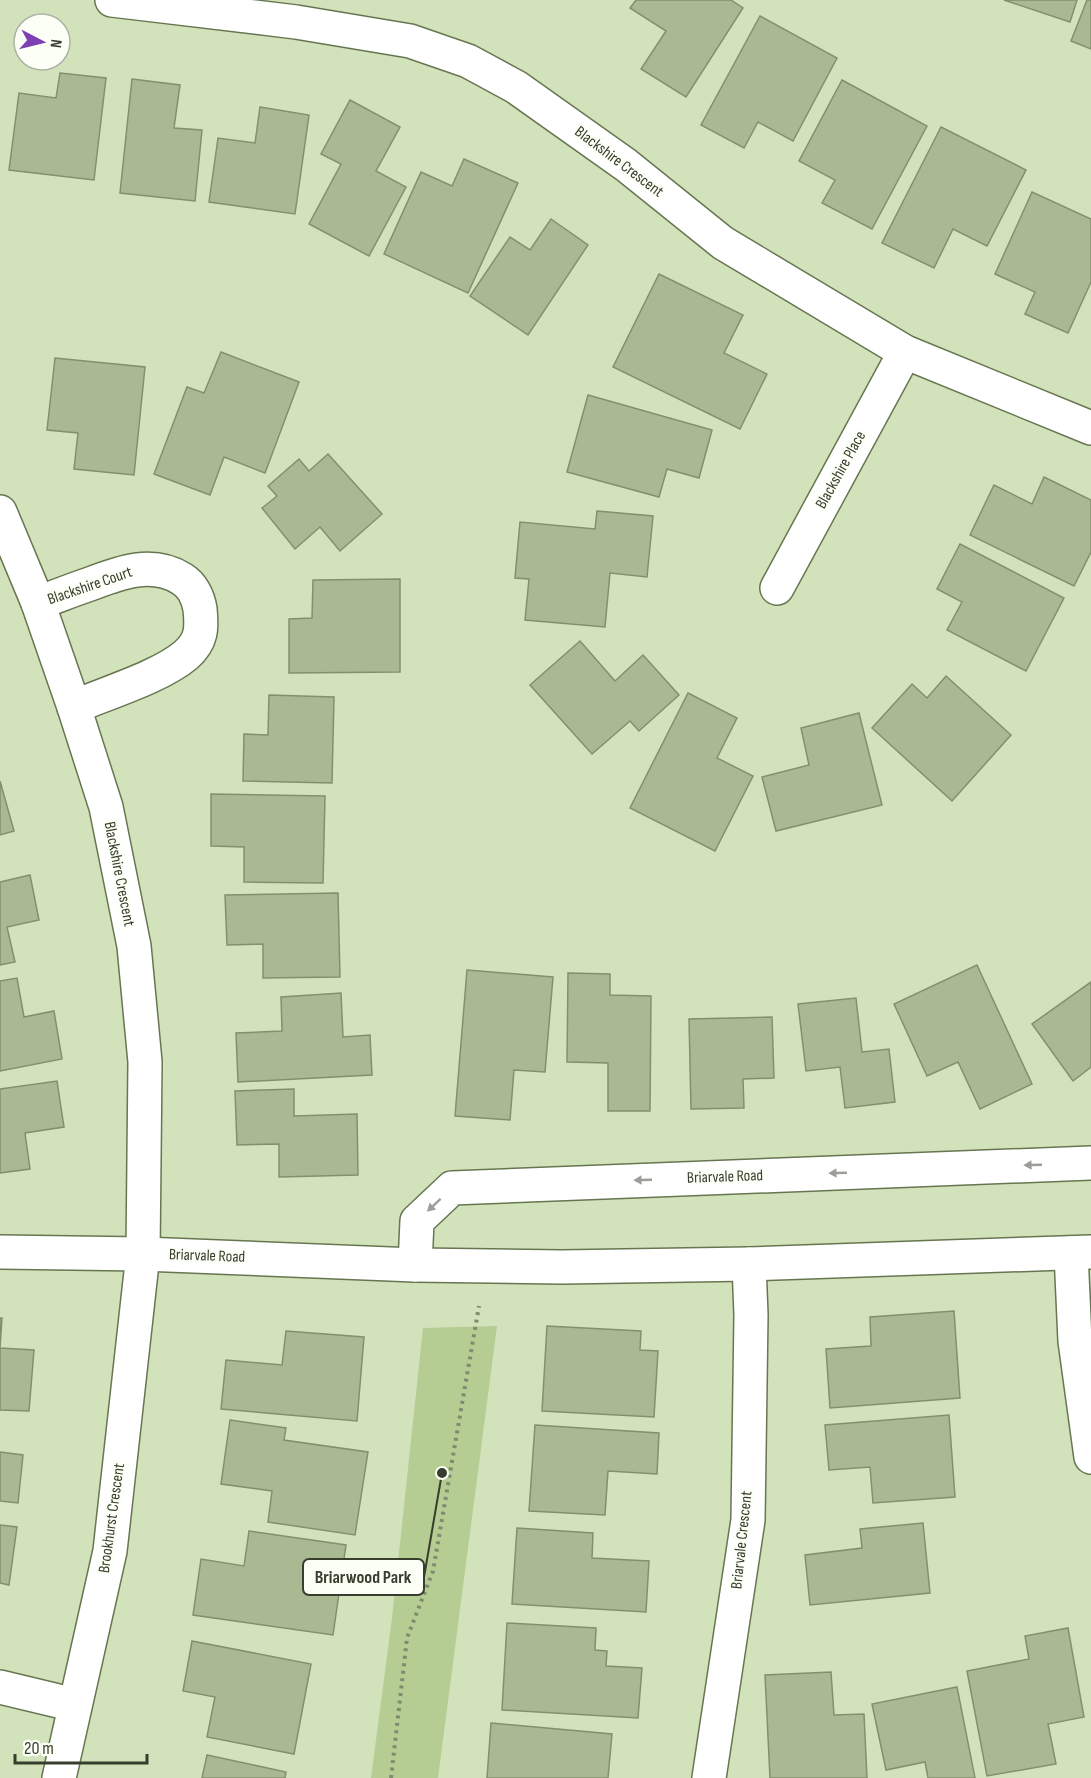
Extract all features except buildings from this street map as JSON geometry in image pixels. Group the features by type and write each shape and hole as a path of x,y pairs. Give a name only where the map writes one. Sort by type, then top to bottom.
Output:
{"street":[{"name":"Blackshire Crescent","path":"112,0 296,22 410,41 468,61 516,87 617,159 723,243 905,352 1091,428"},
{"name":"Blackshire Place","path":"777,588 905,352"},
{"name":"Blackshire Crescent","path":"0,512 38,603 106,807 134,946 145,1062 143,1254"},
{"name":"Blackshire Court","path":"38,603 122,572 139,569 171,572 185,581 194,591 199,603 202,627 197,642 187,654 158,672 74,707"},
{"name":"Briarvale Road","path":"415,1265 417,1221 452,1188 1091,1163"},
{"name":"Briarvale Road","path":"0,1252 143,1254 415,1265 562,1267 749,1264 1081,1252"},
{"path":"1081,1252 1075,1341 1091,1457"},
{"name":"Brookhurst Crescent","path":"59,1778 110,1551 143,1254"},
{"name":"Briarvale Crescent","path":"709,1778 748,1520 751,1315 749,1264"},
{"path":"0,1687 75,1705"}],"path":[{"path":"391,1778 407,1638 433,1570 480,1302"}],"green space":[{"path":"497,1326 438,1778 371,1778 392,1618 423,1328"}],"place":[{"name":"Briarwood Park","path":"442,1473"}]}
